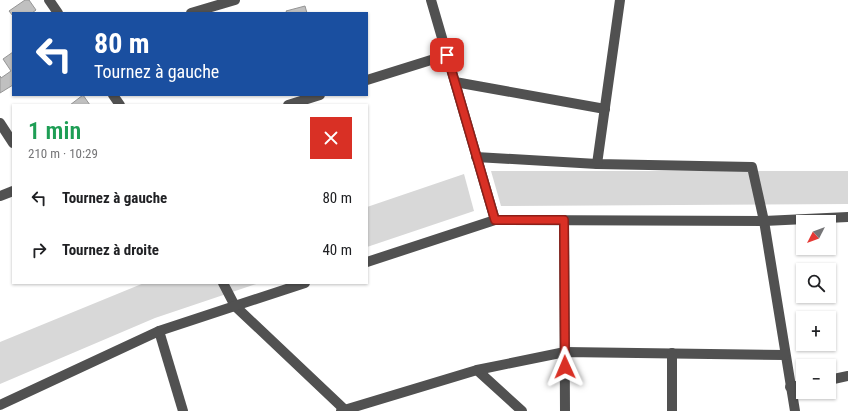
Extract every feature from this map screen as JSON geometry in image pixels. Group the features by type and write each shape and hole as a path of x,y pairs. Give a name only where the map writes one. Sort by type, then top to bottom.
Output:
{"street":[{"path":"49,0 57,12"},
{"path":"194,12 213,3 235,0"},
{"path":"430,0 495,220"},
{"path":"597,164 620,0"},
{"path":"368,80 447,55"},
{"path":"455,82 605,109"},
{"path":"291,104 317,96"},
{"path":"0,123 12,141"},
{"path":"476,157 597,164 752,167 764,220 795,411"},
{"path":"0,196 12,192"},
{"path":"368,262 495,220 764,220 848,217"},
{"path":"564,220 565,411"},
{"path":"224,284 235,306 344,411 477,370 564,352 785,355"},
{"path":"0,405 159,331 302,284"},
{"path":"159,331 183,411"},
{"path":"672,353 672,411"},
{"path":"477,370 522,411"},
{"path":"836,379 848,376"},
{"path":"790,387 796,386"}],"shaded area":[{"path":"491,171 848,171 848,204 501,206"},
{"path":"464,174 474,211 368,247 368,207"},
{"path":"142,284 256,284 155,318 0,384 0,342"}],"building":[{"path":"25,0 29,0 36,10 33,12 12,12 12,15 9,11"},
{"path":"305,6 307,12 286,12"},
{"path":"12,53 12,86 0,93 0,76 1,78 11,71 3,59"},
{"path":"84,96 89,104 71,104"}],"route":[{"path":"447,55 495,220 564,220 565,367"}]}
